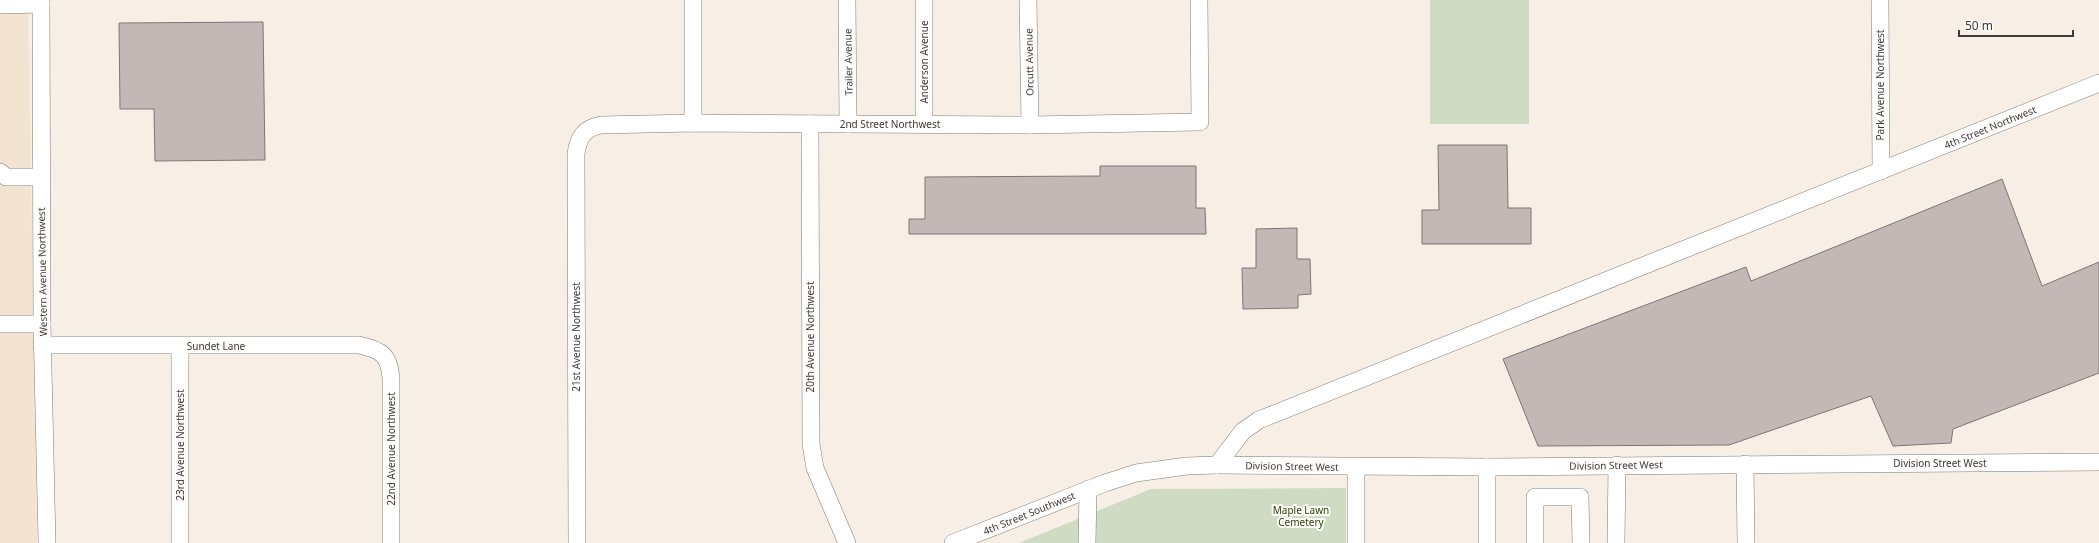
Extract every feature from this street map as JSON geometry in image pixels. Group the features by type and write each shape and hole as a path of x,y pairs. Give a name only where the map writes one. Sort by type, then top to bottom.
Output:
{"street":[{"path":"693,0 693,122"},
{"name":"Trailer Avenue","path":"847,0 848,124"},
{"name":"Anderson Avenue","path":"924,0 924,124"},
{"name":"Orcutt Avenue","path":"1028,0 1030,124"},
{"name":"2nd Street Northwest","path":"583,133 591,126 601,124 693,122 810,124 1200,122 1200,0"},
{"name":"Park Avenue Northwest","path":"1880,0 1881,171"},
{"path":"0,5 41,2"},
{"name":"Western Avenue Northwest","path":"41,2 42,346 47,543"},
{"name":"4th Street Northwest","path":"1881,171 2099,83"},
{"name":"20th Avenue Northwest","path":"810,124 811,444 815,468 847,543"},
{"name":"21st Avenue Northwest","path":"577,543 576,154 577,143 583,133"},
{"path":"1217,465 1243,431 1259,420 1881,171"},
{"path":"0,172 6,177 41,177"},
{"path":"0,324 42,324"},
{"name":"Sundet Lane","path":"42,346 360,345 375,348 386,357"},
{"name":"23rd Avenue Northwest","path":"180,346 180,543"},
{"name":"22nd Avenue Northwest","path":"386,357 390,366 391,378 391,543"},
{"name":"Division Street West","path":"1105,482 1136,473 1217,465 1487,467 2099,462"},
{"path":"1745,464 1746,543"},
{"path":"1616,543 1617,465"},
{"path":"1356,467 1356,543"},
{"path":"1487,467 1487,543"},
{"name":"4th Street Southwest","path":"953,543 1105,482"},
{"path":"1087,543 1088,489"},
{"path":"1535,543 1535,497 1580,497 1581,543"}],"shaded area":[{"path":"0,0 28,0 37,543 0,543"}],"green space":[{"path":"1430,0 1529,0 1529,124 1430,124"},
{"name":"Maple Lawn Cemetery","path":"1346,488 1346,543 1019,543 1151,489"}],"building":[{"path":"263,22 265,160 155,161 154,109 120,109 119,23"},
{"path":"1438,145 1507,145 1508,208 1531,208 1531,244 1422,244 1422,210 1439,210"},
{"path":"1100,166 1196,166 1196,208 1205,208 1206,234 909,234 909,219 925,219 925,177 1100,176"},
{"path":"2002,179 2042,286 2099,262 2099,373 1953,429 1951,443 1893,446 1871,396 1729,445 1538,446 1503,359 1746,267 1751,281"},
{"path":"1297,228 1297,259 1310,259 1311,294 1298,295 1298,308 1243,309 1242,268 1256,268 1256,229"}]}
